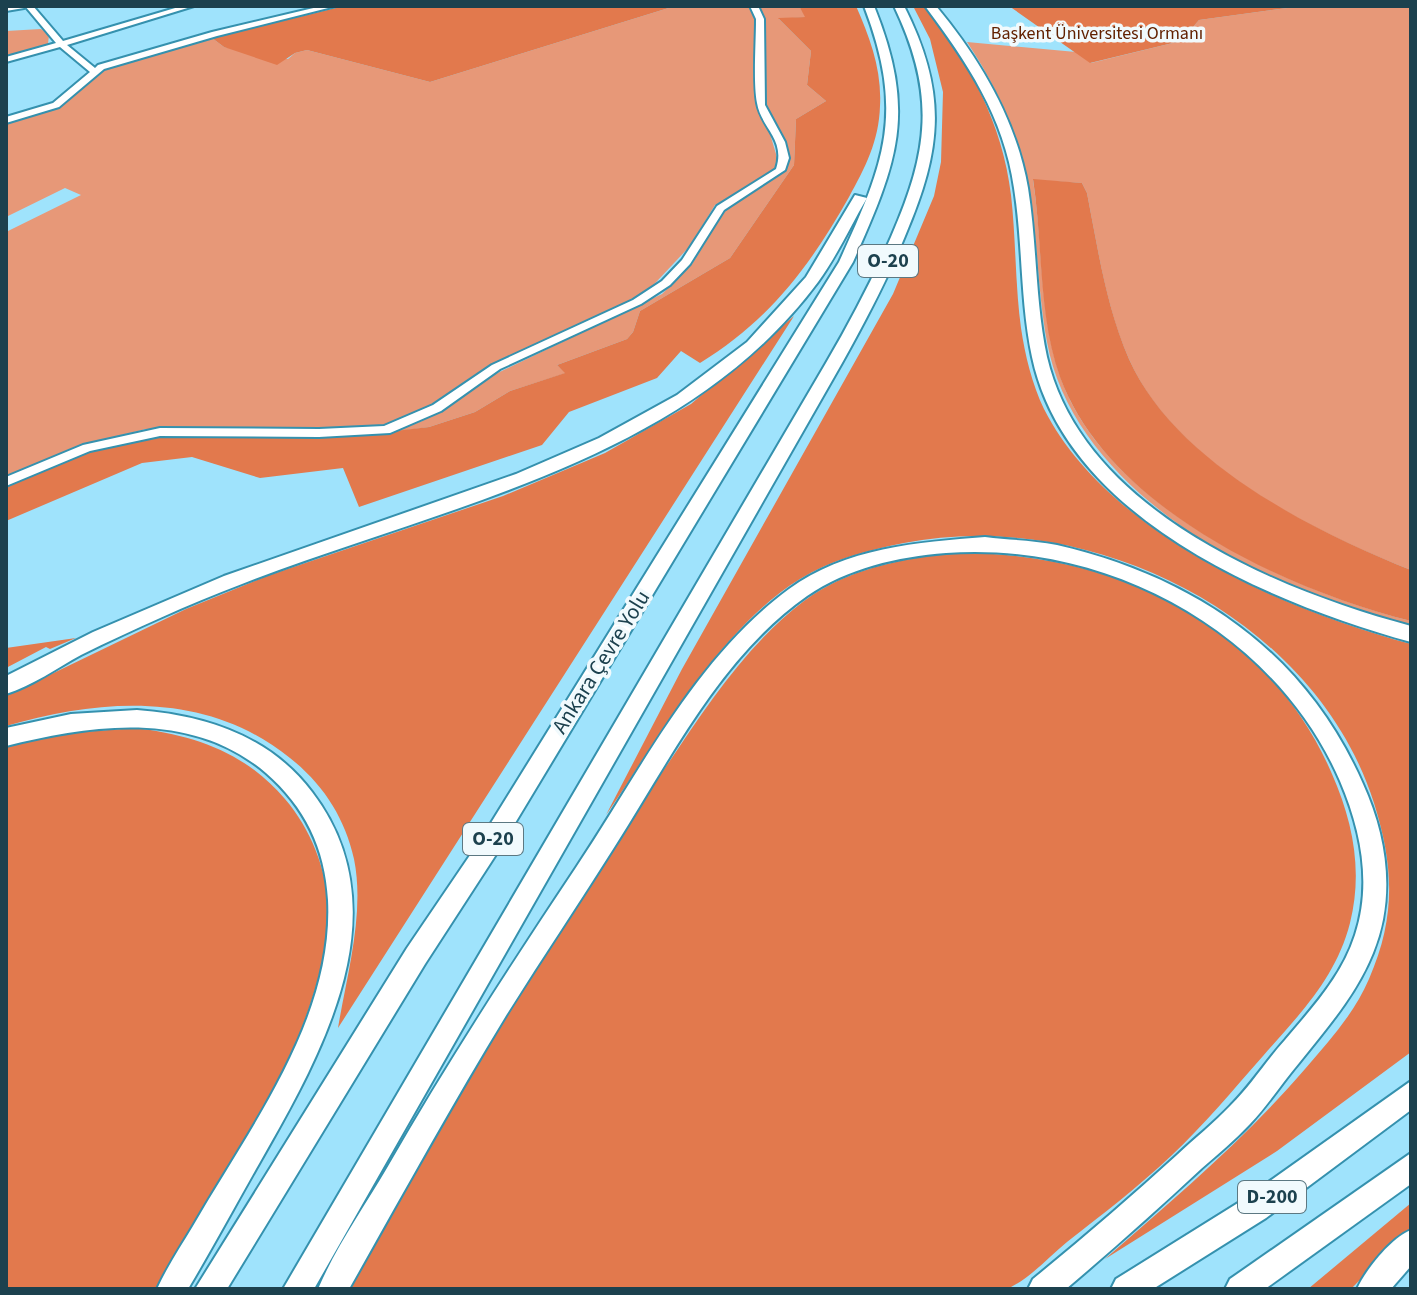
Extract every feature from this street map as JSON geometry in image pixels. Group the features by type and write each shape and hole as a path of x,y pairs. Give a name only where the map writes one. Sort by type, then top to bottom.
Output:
{"highway":[{"name":"Ankara Çevre Yolu","path":"210,1289 416,956 489,846 830,291 857,238 888,162 896,109 891,65 869,6"},
{"name":"O-20","path":"298,1289 715,572 863,309 894,247 924,167 929,109 920,48 899,6"},
{"path":"930,6 973,60 999,116 1021,186 1027,272 1042,365 1056,404 1086,452 1141,504 1182,535 1240,570 1312,604 1411,634"},
{"path":"6,686 108,634 239,578 552,469 629,432 694,392 741,355 814,277 853,214 896,109"},
{"path":"333,1289 507,992 687,719 749,636 794,595 836,571 887,554 967,544 1050,551 1125,572 1166,591 1241,639 1301,694 1340,752 1370,833 1374,865 1369,934 1332,1004 1242,1113 1160,1190 1043,1289"},
{"path":"6,737 68,722 121,717 167,719 205,727 241,742 276,766 302,792 320,820 334,851 340,891 341,937 332,981 316,1031 172,1289"},
{"name":"D-200","path":"1126,1289 1256,1208 1411,1094"},
{"name":"D-200","path":"1240,1289 1411,1167"},
{"path":"1372,1289 1411,1244"}],"street":[{"path":"6,9 21,6"},
{"path":"29,6 61,44 93,71"},
{"path":"6,60 190,6"},
{"path":"6,120 56,105 93,71 215,34 332,6"},
{"path":"6,482 87,448 160,432 319,433 386,430 437,408 496,367 637,302 666,283 686,262 720,208 780,170 784,158 781,142 761,105 760,19 754,6"}],"shaded area":[{"path":"675,6 750,6 757,17 754,80 779,164 770,175 715,205 690,246 645,294 497,363 458,386 425,412 400,424 363,430 146,429 89,443 6,478 6,232 81,195 65,188 6,217 6,122 54,108 106,68 212,38 224,47 288,59 295,53 307,50 430,82"},
{"path":"757,6 799,6 806,17 779,19 811,51 807,85 826,101 796,119 794,165 730,258 640,311 633,332 627,339 557,365 566,373 510,391 475,412 429,427 393,432 422,421 483,380 662,294 692,264 724,211 738,196 773,179 786,168 785,145 766,103 763,20"},
{"path":"1302,6 1411,6 1411,570 1331,535 1290,513 1212,461 1178,430 1150,396 1121,339 1104,278 1087,193 1082,183 1033,180 1048,326 1059,373 1081,420 1114,463 1156,501 1205,534 1257,563 1310,588 1411,621 1411,625 1301,591 1261,573 1180,525 1142,496 1109,463 1081,426 1060,386 1047,342 1027,180 1011,126 996,91 967,42 1076,52 1091,63 1181,41 1199,20"},
{"path":"41,29 49,35 48,44 6,58 6,31"}],"green space":[{"path":"344,6 675,6 430,82 307,50 295,53 277,65 224,47 212,38"},
{"path":"799,6 856,6 870,42 879,80 879,119 874,143 849,197 803,269 767,310 725,347 700,363 681,351 657,378 569,412 542,445 359,507 343,468 260,478 192,457 142,463 6,521 6,485 108,446 172,435 361,435 429,427 475,412 510,391 565,373 557,365 627,339 633,332 640,311 730,258 794,165 796,119 826,101 807,85 811,51 778,18 805,17"},
{"path":"913,6 924,6 955,48 992,119 1007,169 1011,195 1019,311 1027,359 1044,409 1073,453 1110,493 1154,529 1204,560 1309,610 1411,644 1411,1052 1277,1151 1105,1259 1234,1144 1314,1059 1363,992 1384,934 1388,913 1388,870 1374,803 1344,737 1302,679 1248,629 1187,589 1119,560 1048,542 975,536 904,543 863,552 824,566 800,579 743,626 693,686 606,815 682,669 893,294 934,196 941,162 943,92 930,39"},
{"name":"Başkent Üniversitesi Ormanı","path":"1009,6 1302,6 1199,20 1181,41 1090,63"},
{"path":"1033,179 1082,183 1087,193 1104,277 1121,339 1150,396 1178,430 1212,460 1290,513 1411,570 1411,621 1310,588 1257,564 1206,536 1159,503 1117,466 1084,424 1060,377 1044,304"},
{"path":"794,316 338,1028 356,922 357,880 345,830 331,803 302,768 258,736 224,721 189,711 153,706 117,706 80,710 6,726 6,696 186,609 267,576 503,496 605,453 691,404"},
{"path":"952,553 1011,555 1069,565 1125,582 1177,605 1225,636 1267,675 1303,721 1332,774 1346,810 1354,847 1356,885 1344,943 1326,978 1303,1010 1171,1156 1011,1287 969,1290 346,1289 568,914 683,741 738,666 780,621 804,601 838,581 875,567"},
{"path":"76,638 50,649 46,647 6,668 6,648"},
{"path":"135,728 178,735 217,748 253,769 285,799 310,837 325,880 328,910 323,957 310,1006 265,1106 157,1289 6,1289 6,747 56,734"},
{"path":"1411,1203 1411,1228 1351,1289 1308,1289"}]}
